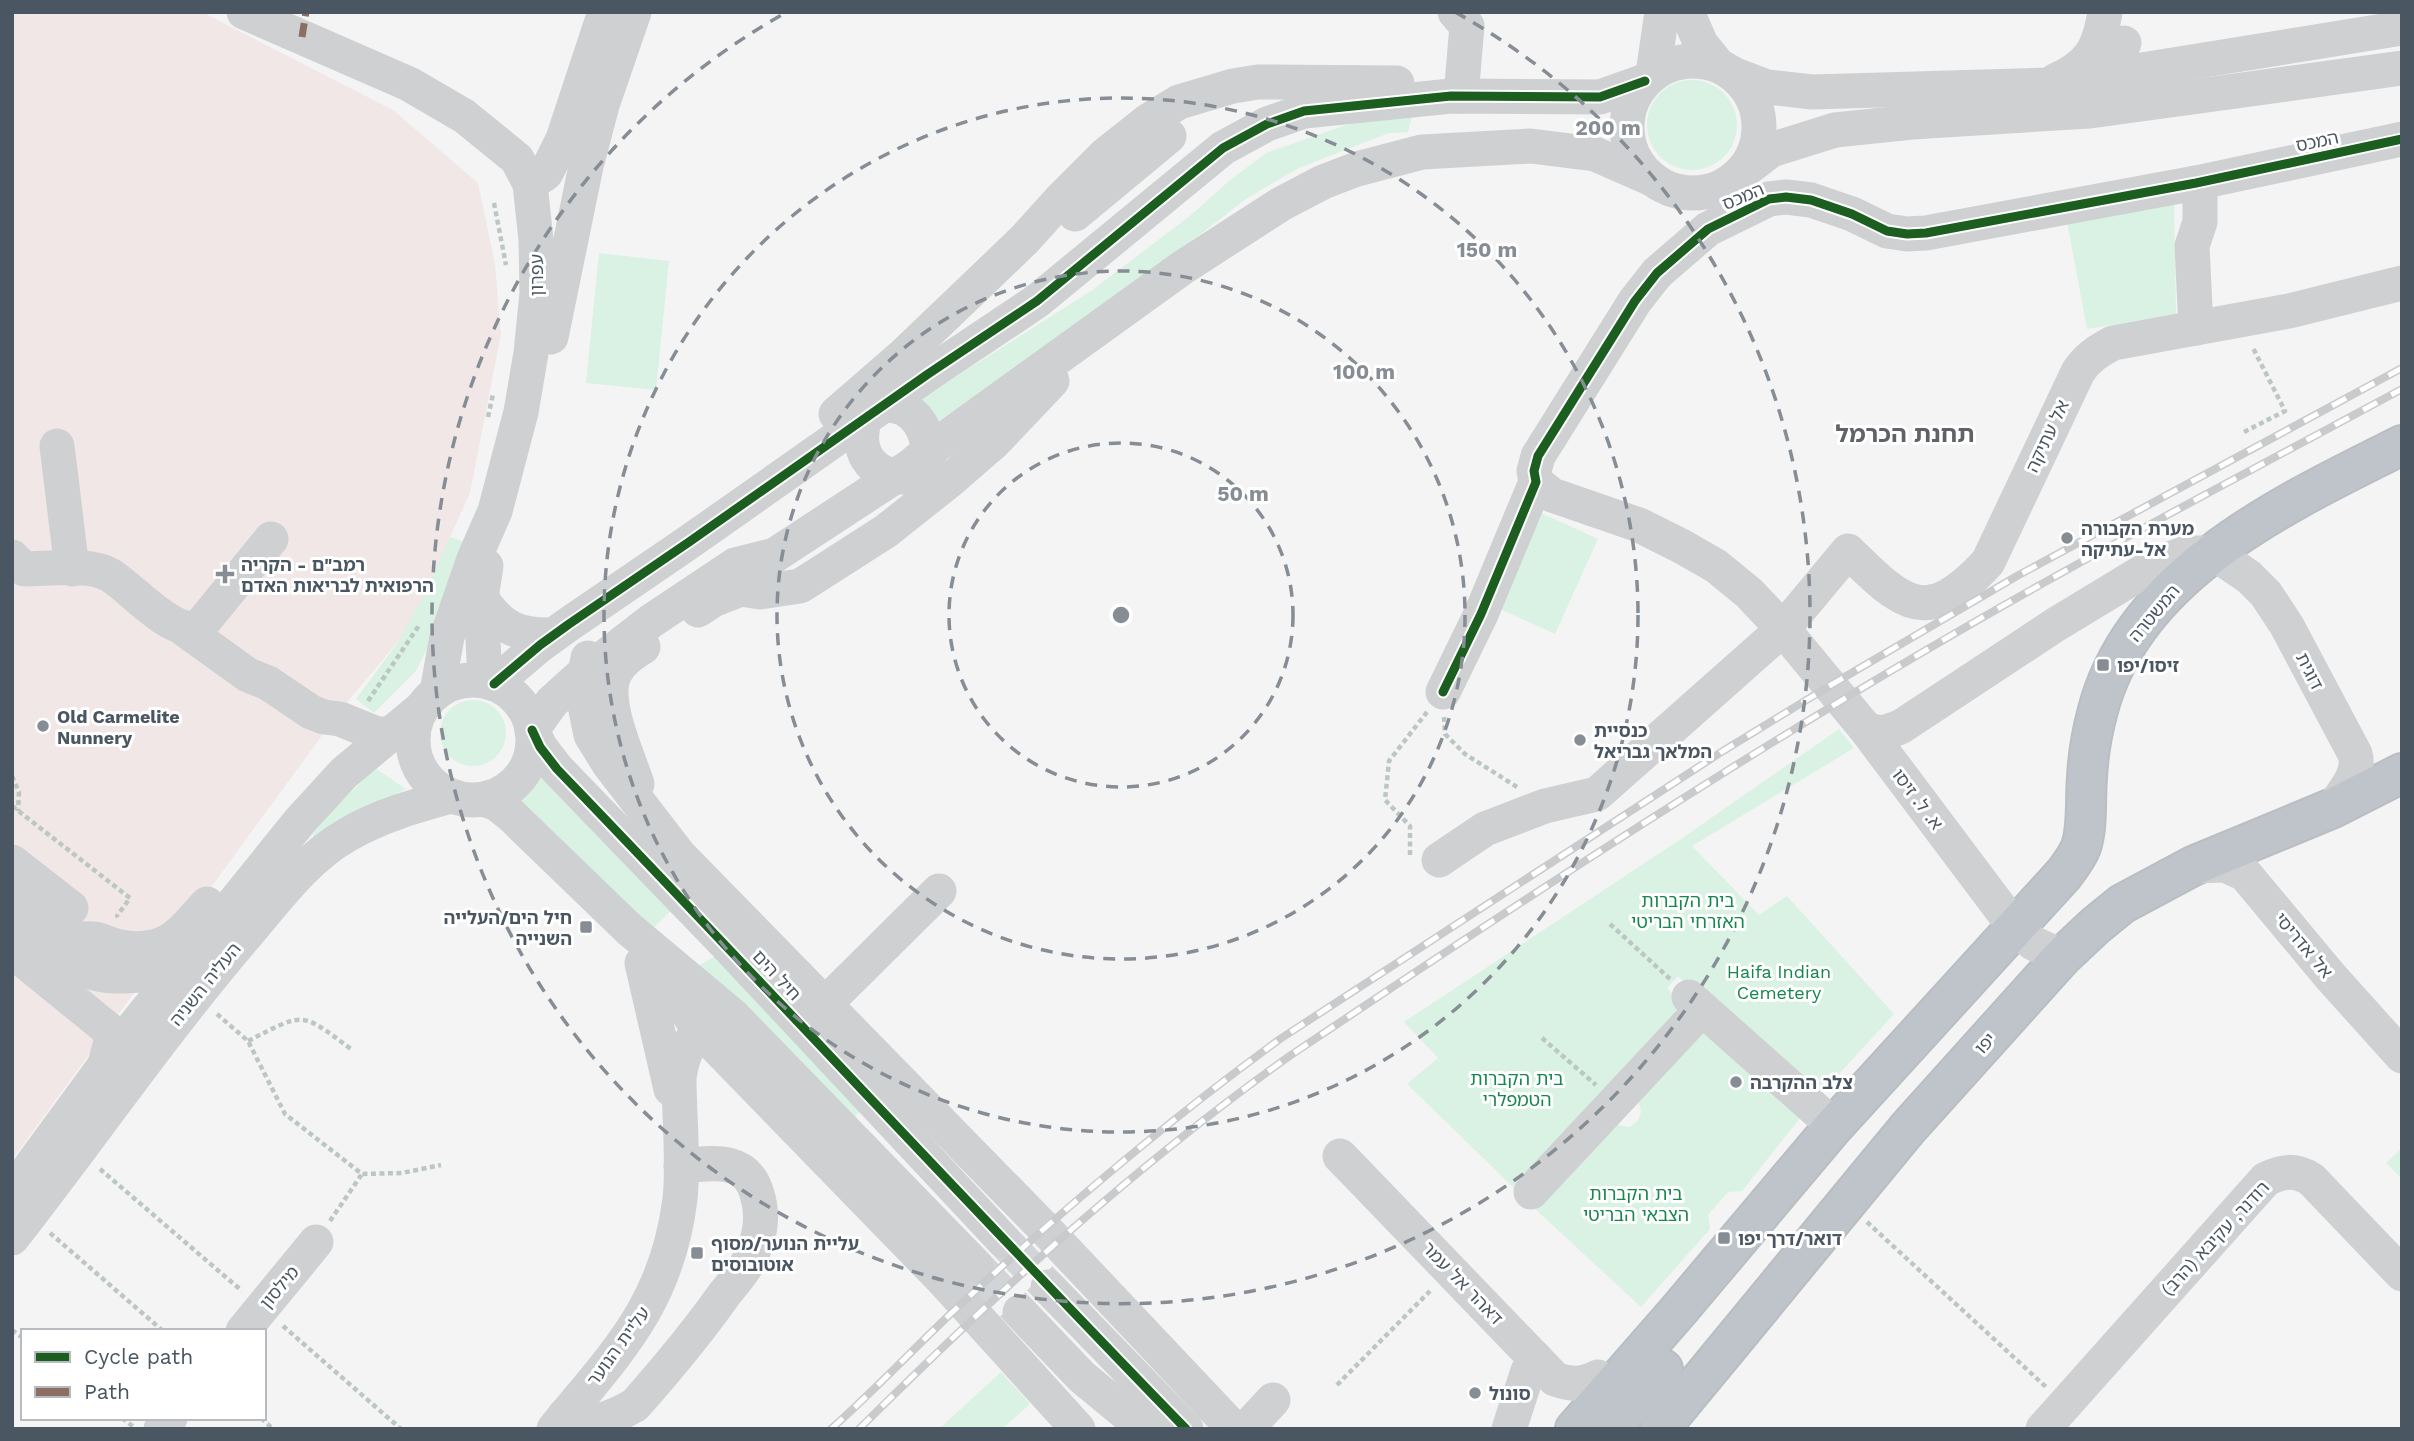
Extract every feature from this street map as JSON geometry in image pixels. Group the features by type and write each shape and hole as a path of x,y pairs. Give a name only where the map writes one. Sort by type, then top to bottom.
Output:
{"highway":[{"name":"המשטרה","path":"2077,855 2084,836 2091,742 2098,708 2123,651 2146,618 2179,582 2214,553 2299,497 2402,445"},
{"name":"יפו","path":"1660,1429 1908,1128 2063,957 2122,904 2193,866 2333,808 2402,773"},
{"path":"2077,855 2076,878 2083,890 2095,897 2122,904"},
{"path":"1575,1429 1834,1126 2053,889 2077,855"},
{"path":"1611,1429 1737,1276 1824,1157 1834,1126"},
{"path":"1551,1429 1598,1377 1679,1310"}],"street":[{"name":"עפרון","path":"244,12 409,84 464,116 517,159 530,184 536,240 537,293 521,412 497,445 490,494 474,559 447,637 430,700"},
{"path":"530,184 546,173 563,139 605,12"},
{"path":"521,412 554,329 586,166 602,105 634,12"},
{"path":"1455,12 1467,26 1456,96"},
{"path":"1652,179 1634,156 1628,137 1628,117 1633,98 1649,78 1662,12"},
{"path":"1687,12 1701,44 1747,89 1756,107 1759,128 1756,148 1746,167 1731,181"},
{"path":"2055,99 2088,60 2101,37 2122,19"},
{"path":"2122,19 2132,55 2143,61 2165,66"},
{"path":"2110,75 2122,19"},
{"path":"532,730 552,702 584,673 651,621 734,565 775,555 915,467 1182,268 1281,204 1323,182 1357,169 1422,152 1531,146 1595,155 1670,189 1691,193 1712,190 1731,181 1771,150 1835,130 1912,122 2055,99 2110,75 2402,28"},
{"path":"490,682 634,578 1037,301 1223,148 1267,124 1304,111 1456,96 1601,97 1649,78 1668,65 1685,61 1702,61 1767,87 1812,92 2055,99 2090,111 2402,68"},
{"path":"634,578 682,533 849,403 905,354 1024,240 1105,155 1148,121 1179,102 1213,91 1258,82 1396,83 1431,88 1456,96"},
{"name":"המכס","path":"1443,692 1481,614 1536,482 1534,471 1538,456 1635,301 1657,274 1708,229 1769,199 1786,197 1811,200 1852,214 1888,232 1907,234 2196,183 2402,139"},
{"path":"2196,183 2200,198 2200,222 2192,246 2196,328"},
{"path":"741,589 761,592 800,586 899,521 994,442 1092,340 1182,268"},
{"name":"אל עתיקה","path":"1783,629 1848,551 1879,581 1910,601 1929,603 1948,598 1972,579 1988,562 2078,372 2087,359 2113,343 2289,311 2402,283"},
{"path":"874,411 904,409 918,419 926,435 915,467 919,493 899,521"},
{"path":"874,411 861,430 866,456 873,467 883,474 965,461 994,442"},
{"path":"57,446 72,569"},
{"name":"א. ל. זיסו","path":"1536,482 1552,495 1639,525 1716,566 1749,593 1783,629 1865,729 2016,929 2025,938 2063,957"},
{"path":"490,494 481,598 481,628 490,682"},
{"path":"184,628 193,629 200,626 271,539"},
{"path":"1865,729 1885,733 1902,726 2055,625 2154,565 2186,553 2214,553"},
{"name":"דוגית","path":"2214,553 2249,577 2266,593 2287,626 2355,754 2356,771 2333,808"},
{"path":"644,808 613,712 611,687 615,673 627,658 713,600 741,589 759,576 775,555"},
{"path":"16,570 102,570 119,580 166,620 184,628 248,676 268,683 298,705 324,717 340,719 377,734 391,734"},
{"path":"481,598 498,621 511,629 530,635 576,626 589,641 590,650 582,691 591,735 609,764 679,855 1045,1229 1234,1429"},
{"path":"1439,860 1485,829 1545,806 1597,794 1783,629"},
{"path":"468,798 502,793 516,781 527,766 532,748 532,730 526,712 515,697 490,682 458,682 430,700 415,724 414,753 427,779 438,789 468,798 497,804 511,815 629,929 733,1016 976,1266"},
{"name":"העליה השניה","path":"16,1206 105,1064 274,852 344,773 430,700"},
{"path":"1891,764 1893,742 1902,726"},
{"name":"חיל הים","path":"532,730 540,747 558,769 1003,1240"},
{"path":"12,894 79,940 94,937 122,947 161,946 177,937 255,851 306,800 344,773"},
{"name":"העליה השניה","path":"16,1206 278,897 317,856 346,835 388,814 468,798"},
{"path":"16,931 78,969 111,976 153,974 169,964 255,851"},
{"path":"679,855 725,943"},
{"path":"12,862 89,922 94,937"},
{"name":"אל אדריסי","path":"2193,866 2225,865 2245,874 2330,976 2402,1056"},
{"path":"825,1004 939,891"},
{"path":"629,929 699,1029 943,1280 1078,1429"},
{"name":"עליית הנוער","path":"629,929 648,981 679,1130"},
{"path":"16,931 108,1028 112,1038 105,1064"},
{"path":"1531,1192 1615,1102 1696,1003 1834,1126"},
{"path":"699,1029 721,1014 733,1016"},
{"name":"עליית הנוער","path":"560,1422 637,1326 656,1291 667,1261 680,1198 679,1077 688,1044 699,1029"},
{"name":"דאהר אל עמר","path":"1340,1156 1555,1379 1581,1384 1598,1377"},
{"path":"560,1422 596,1422 635,1405 715,1308 753,1253 760,1227 760,1208 750,1176 737,1168 716,1162 681,1166"},
{"name":"רודנר, עקיבא (הרב)","path":"2043,1429 2266,1179 2280,1172 2303,1174 2312,1180 2402,1274"},
{"name":"מילסון","path":"245,1329 316,1242"},
{"path":"1048,1287 1186,1429"},
{"path":"1020,1312 1082,1377 1145,1429"},
{"path":"1508,1429 1535,1358"},
{"path":"1082,1377 1115,1429"},
{"path":"1674,1429 1691,1391"},
{"path":"1246,1429 1273,1400"}],"path":[{"path":"494,203 507,276"},
{"path":"2239,320 2285,411 2244,432"},
{"path":"494,387 497,445"},
{"path":"351,724 384,679 424,615"},
{"path":"1443,692 1446,734 1465,754 1545,806"},
{"path":"1439,860 1421,869 1410,865 1410,826 1385,800 1389,761 1443,692"},
{"path":"12,776 19,792 18,811"},
{"path":"12,806 130,898 117,916 125,922"},
{"path":"1610,924 1696,1003"},
{"path":"195,995 248,1041 285,1114 362,1174 401,1173 440,1165"},
{"path":"248,1041 292,1019 313,1021 351,1049"},
{"path":"1542,1038 1615,1102"},
{"path":"316,1242 362,1174"},
{"path":"1845,1203 2066,1403"},
{"path":"16,1206 161,1329"},
{"path":"1337,1385 1451,1270"}],"shaded area":[{"name":"רמב\"ם - הקריה הרפואית לבריאות האדם","path":"12,12 202,12 393,110 478,183 495,264 501,334 470,493 450,537 424,611 342,708 12,1160"}],"green space":[{"path":"1683,80 1701,80 1717,87 1730,100 1737,116 1737,134 1730,150 1717,163 1701,170 1683,170 1667,163 1654,150 1647,134 1647,116 1654,100 1667,87"},
{"path":"1413,112 1408,132 1389,133 1299,168 1246,199 1143,279 937,422 919,400 1091,291 1191,215 1266,153 1346,125 1387,114"},
{"path":"2174,196 2176,314 2087,329 2066,216"},
{"path":"599,253 669,261 656,390 586,383"},
{"path":"1541,513 1598,539 1555,634 1498,608"},
{"path":"450,537 471,544 444,616 416,671 374,713 356,699 399,641 431,581"},
{"path":"466,700 480,700 492,705 501,714 506,733 504,746 497,757 480,766 466,766 454,761 445,752 440,740 440,726 445,714 454,705"},
{"path":"1839,729 1854,748 1692,846 1759,915 1787,896 1894,1014 1817,1098 1678,976 1667,988 1691,1010 1519,1193 1407,1084 1438,1058 1404,1022 1681,839"},
{"path":"542,767 677,905 652,929 508,802 527,788"},
{"path":"375,768 406,789 374,804 318,838 312,835 335,808"},
{"path":"721,953 865,1107 851,1120 694,968"},
{"name":"בית הקברות הצבאי הבריטי","path":"1707,1023 1805,1112 1742,1191 1728,1192 1708,1215 1710,1229 1641,1307 1533,1207 1617,1125 1630,1127 1637,1121 1641,1112 1637,1100"},
{"path":"2402,1148 2402,1179 2386,1163"},
{"path":"1001,1372 1030,1404 1002,1429 939,1429"}],"tunnel":[{"path":"1003,1240 1048,1287"},
{"path":"976,1266 1020,1312"}],"railway":[{"path":"831,1429 961,1304 1077,1200 1198,1101 1280,1039 1723,751 1831,685 2017,576 2402,368"},
{"path":"859,1429 1067,1233 1177,1141 1291,1055 1606,847 1847,697 2045,582 2402,389"}],"marked path":[{"path":"302,37 306,12"}],"cycle path":[{"path":"494,684 569,624 1037,301 1223,148 1267,124 1304,111 1451,96 1600,97 1645,81"},
{"path":"1443,692 1481,614 1536,482 1534,471 1538,456 1635,301 1657,273 1708,229 1769,199 1786,197 1811,200 1852,214 1887,231 1926,233 2196,183 2402,139"},
{"path":"532,730 540,747 557,769 1186,1429"}],"place":[{"name":"מערת הקבורה אל-עתיקה","path":"2067,538"},
{"name":"רמב\"ם - הקריה הרפואית לבריאות האדם","path":"225,574"},
{"name":"זיסו/יפו","path":"2103,665"},
{"name":"Old Carmelite Nunnery","path":"43,726"},
{"name":"כנסיית המלאך גבריאל","path":"1580,740"},
{"name":"חיל הים/העלייה השנייה","path":"586,927"},
{"name":"צלב ההקרבה","path":"1736,1082"},
{"name":"דואר/דרך יפו","path":"1724,1238"},
{"name":"עליית הנוער/מסוף אוטובוסים","path":"697,1253"},
{"name":"סונול","path":"1475,1393"}],"district":[{"name":"תחנת הכרמל","path":"1905,434"}],"park label":[{"name":"בית הקברות האזרחי הבריטי","path":"1688,910"},
{"name":"Haifa Indian Cemetery","path":"1779,981"},
{"name":"בית הקברות הטמפלרי","path":"1517,1088"}]}
